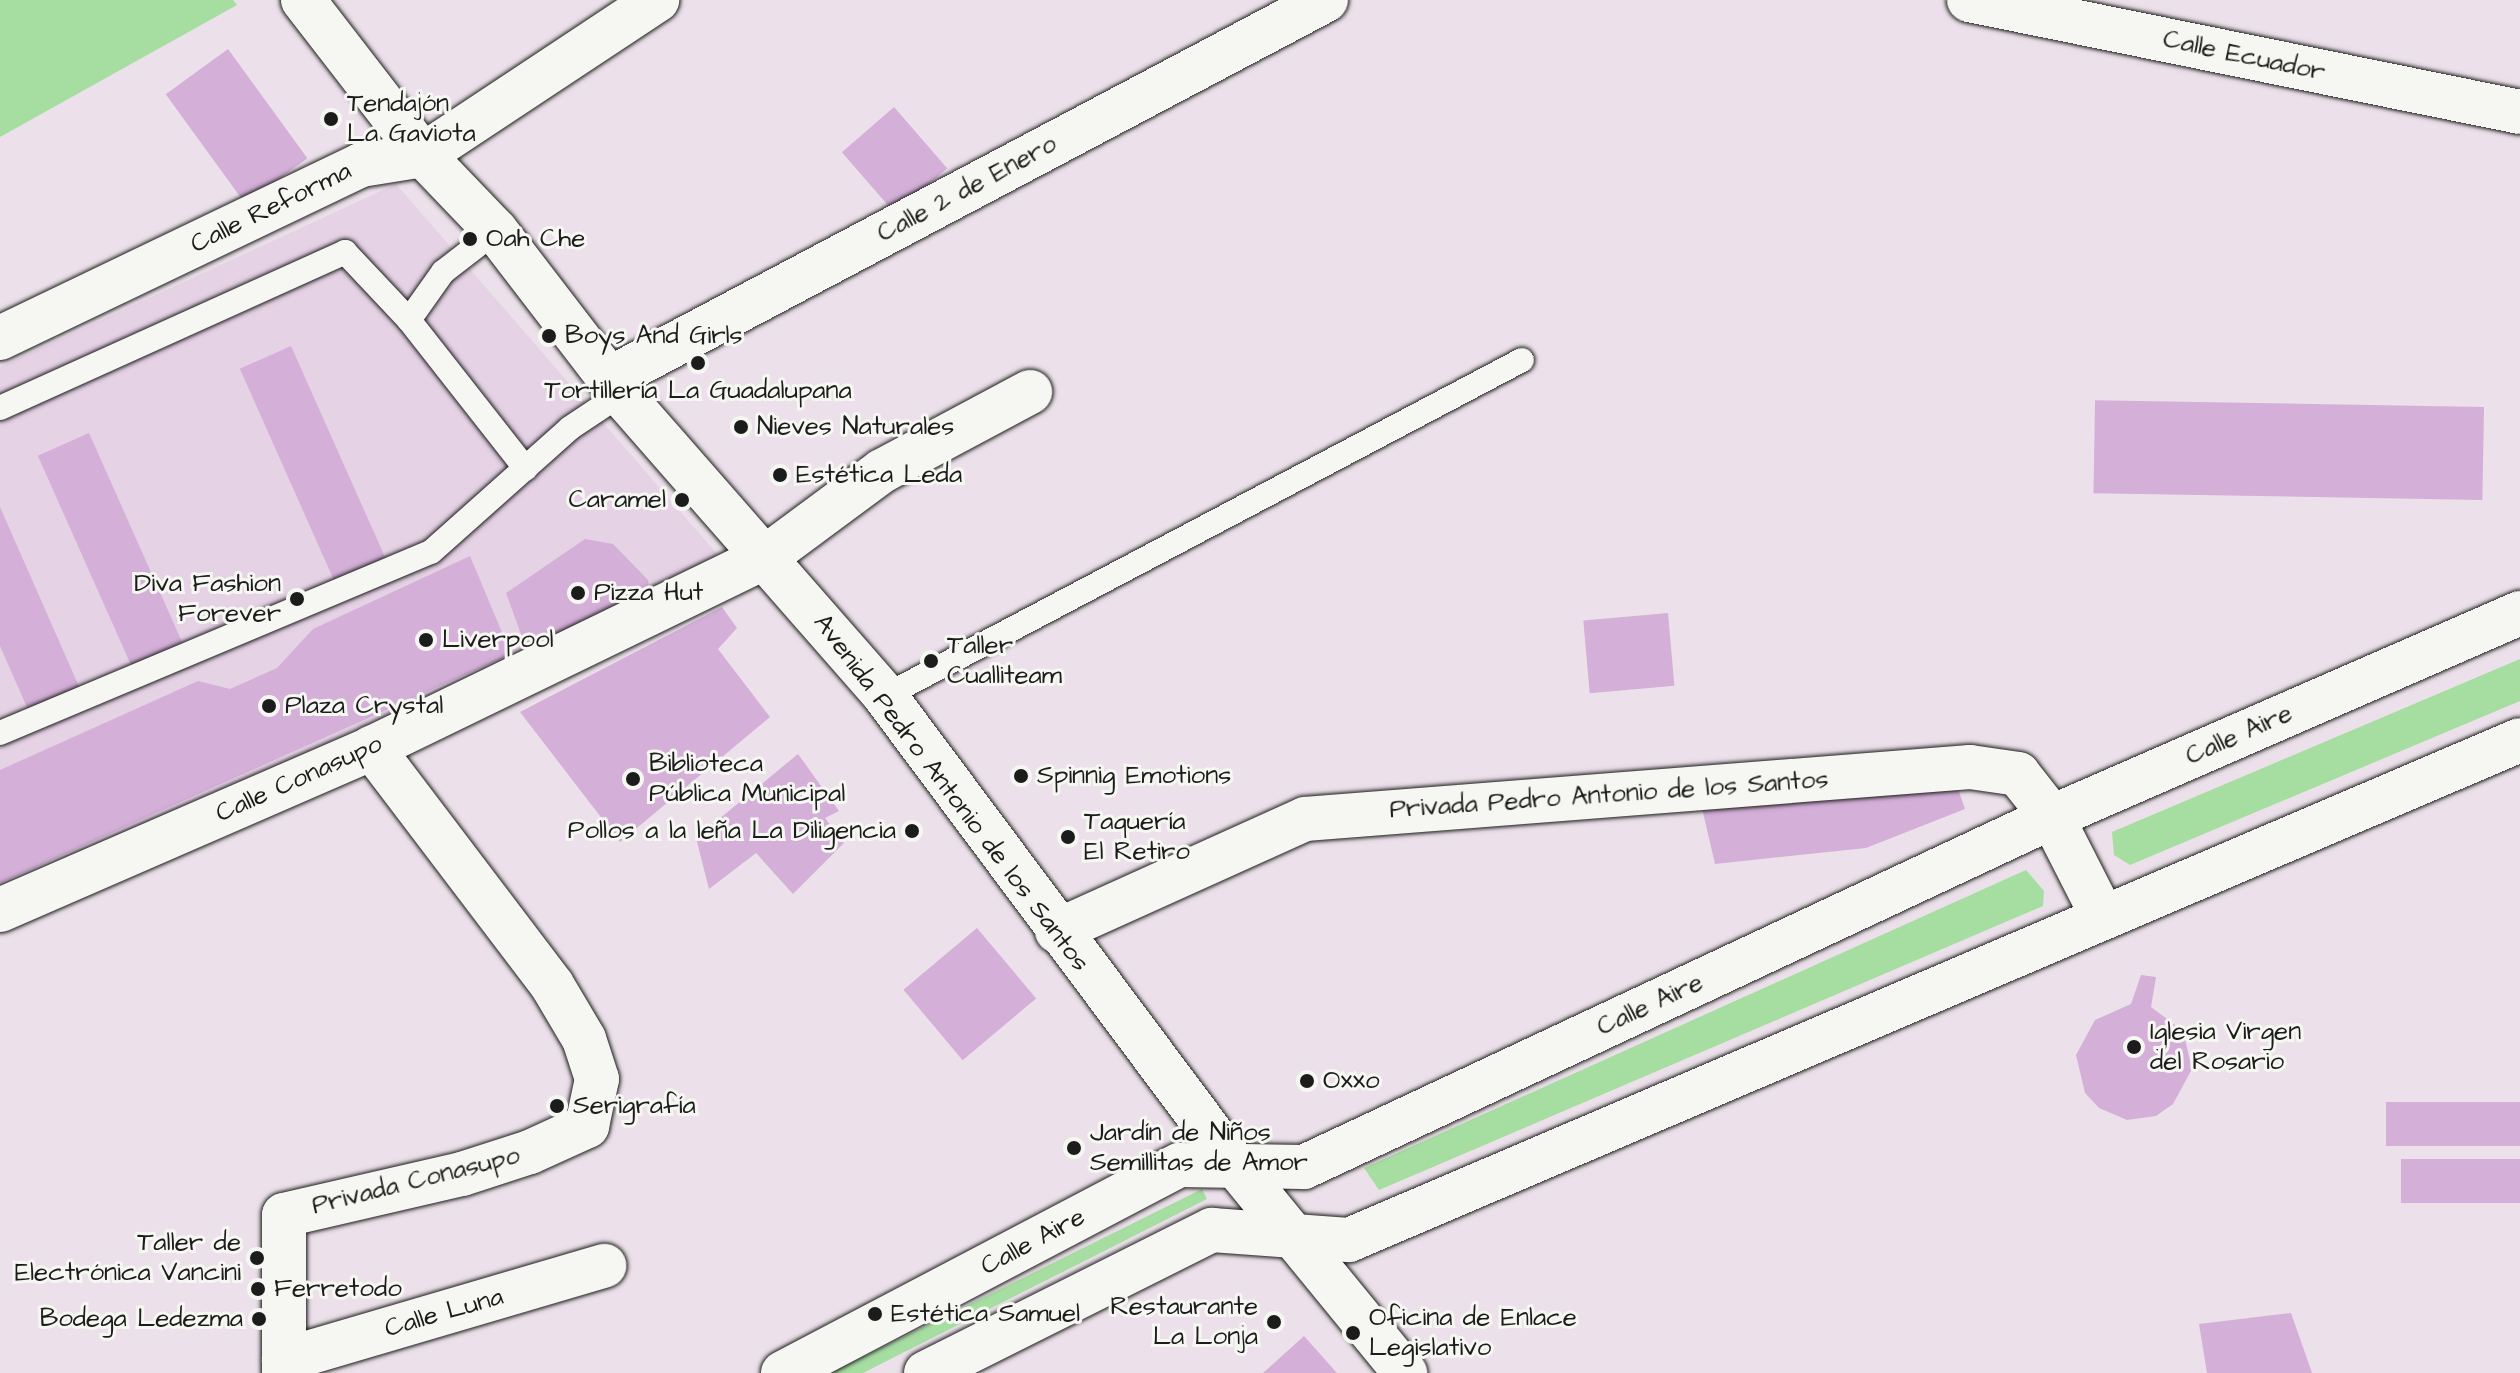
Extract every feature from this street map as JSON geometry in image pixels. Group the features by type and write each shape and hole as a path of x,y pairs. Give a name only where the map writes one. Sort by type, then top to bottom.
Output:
{"street":[{"name":"Avenida Pedro Antonio de los Santos","path":"303,0 423,155 496,231 615,386 767,556 885,696 1057,931 1235,1165 1405,1373"},
{"name":"Calle Reforma","path":"0,338 361,165 423,155 657,0"},
{"name":"Calle 2 de Enero","path":"615,386 1326,0"},
{"name":"Calle Ecuador","path":"1969,0 2520,112"},
{"name":"Calle Conasupo","path":"0,910 372,748 767,556 882,471 1030,392"},
{"name":"Calle Aire","path":"783,1373 1180,1165 1304,1167 2052,817 2520,613"},
{"path":"926,1373 1212,1230 1349,1240 2520,740"},
{"name":"Privada Conasupo","path":"284,1367 284,1215 462,1174 530,1152 587,1126 597,1079 584,1039 552,985 372,748"},
{"name":"Privada Pedro Antonio de los Santos","path":"1057,931 1305,819 1970,767 2018,774 2052,817 2103,917"},
{"name":"Calle Luna","path":"284,1367 604,1266"}],"lane":[{"path":"409,320 443,272 496,231"},
{"path":"0,408 345,252 409,320 526,469"},
{"path":"885,696 1522,360"},
{"path":"0,733 431,552 615,386"}],"shaded area":[{"path":"396,184 725,563 0,893 0,367"}],"green space":[{"path":"0,0 233,0 237,5 0,137"},
{"path":"2520,659 2520,701 2130,865 2114,855 2112,832"},
{"path":"2026,870 2044,891 2043,906 1379,1190 1364,1168"},
{"path":"1202,1189 1207,1199 863,1373 831,1373"}],"building":[{"path":"228,49 307,158 245,203 166,94"},
{"path":"894,107 947,168 895,213 842,152"},
{"path":"291,346 386,559 335,582 240,369"},
{"path":"2095,400 2484,407 2482,500 2093,493"},
{"path":"89,433 184,647 133,670 38,456"},
{"path":"0,507 81,691 30,714 0,646"},
{"name":"Pizza Hut","path":"585,539 613,544 648,580 650,594 526,648 506,593"},
{"name":"Plaza Crystal","path":"470,556 511,654 0,883 0,770 198,681 230,689 277,668 313,629"},
{"name":"Biblioteca Pública Municipal","path":"722,607 737,628 718,649 770,717 620,842 520,712"},
{"path":"1668,613 1674,686 1590,693 1583,620"},
{"path":"798,754 839,811 825,818 844,843 793,894 756,853 709,889 696,838"},
{"path":"1957,786 1965,809 1866,848 1715,864 1701,804"},
{"path":"977,928 1036,998 963,1060 903,990"},
{"name":"Iglesia Virgen del Rosario","path":"2141,975 2156,977 2151,1007 2183,1031 2192,1069 2173,1104 2156,1116 2127,1120 2099,1108 2085,1093 2076,1055 2095,1020 2131,1004"},
{"path":"2386,1102 2520,1102 2520,1146 2386,1146"},
{"path":"2401,1159 2520,1159 2520,1203 2401,1203"},
{"path":"2291,1313 2312,1373 2207,1373 2199,1324"},
{"path":"1304,1336 1337,1373 1263,1373"}],"place":[{"name":"Tendajón La Gaviota","path":"331,119"},
{"name":"Oah Che","path":"470,239"},
{"name":"Boys And Girls","path":"549,336"},
{"name":"Tortillería La Guadalupana","path":"698,363"},
{"name":"Nieves Naturales","path":"741,427"},
{"name":"Estética Leda","path":"780,475"},
{"name":"Caramel","path":"682,500"},
{"name":"Pizza Hut","path":"578,593"},
{"name":"Diva Fashion Forever","path":"297,599"},
{"name":"Liverpool","path":"426,640"},
{"name":"Taller Cualliteam","path":"931,661"},
{"name":"Plaza Crystal","path":"269,706"},
{"name":"Spinnig Emotions","path":"1021,776"},
{"name":"Biblioteca Pública Municipal","path":"633,779"},
{"name":"Pollos a la leña La Diligencia","path":"912,831"},
{"name":"Taquería El Retiro","path":"1068,837"},
{"name":"Iglesia Virgen del Rosario","path":"2134,1047"},
{"name":"Oxxo","path":"1307,1081"},
{"name":"Serigrafía","path":"557,1106"},
{"name":"Jardín de Niños Semillitas de Amor","path":"1074,1148"},
{"name":"Taller de Electrónica Vancini","path":"257,1258"},
{"name":"Ferretodo","path":"258,1289"},
{"name":"Estética Samuel","path":"875,1314"},
{"name":"Bodega Ledezma","path":"259,1319"},
{"name":"Restaurante La Lonja","path":"1274,1322"},
{"name":"Oficina de Enlace Legislativo","path":"1353,1333"}]}
